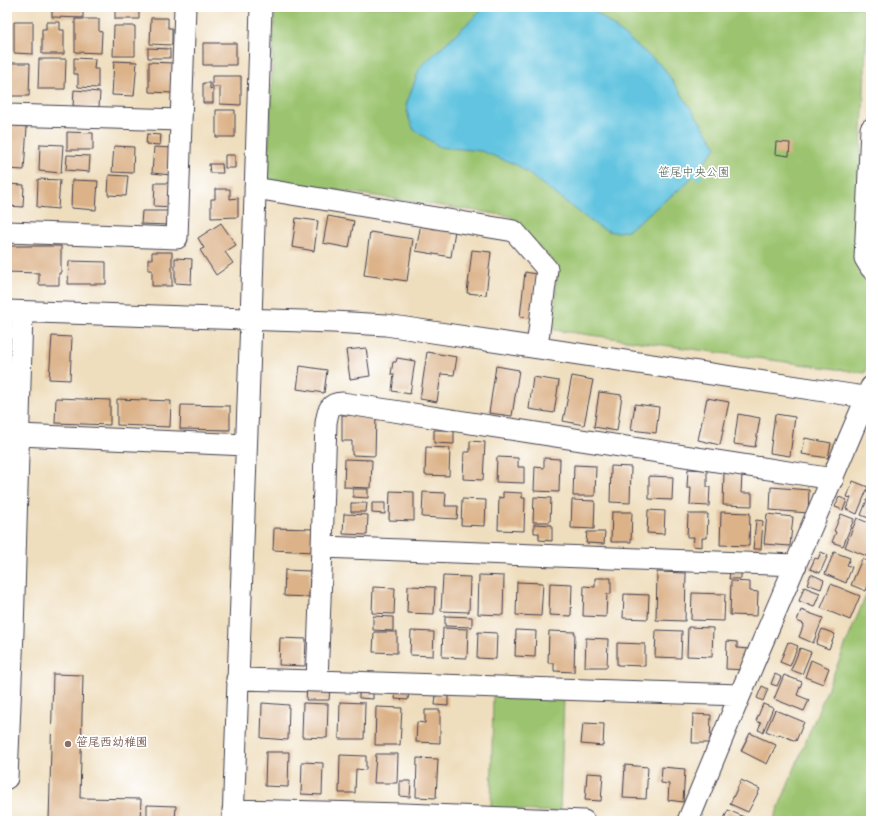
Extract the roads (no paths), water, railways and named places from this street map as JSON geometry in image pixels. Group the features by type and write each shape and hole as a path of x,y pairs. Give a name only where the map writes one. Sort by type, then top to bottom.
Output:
{"street":[{"path":"7,232 177,238 185,7"},
{"path":"261,7 233,815 584,821"},
{"path":"7,115 181,120"},
{"path":"871,129 865,258 871,268"},
{"path":"254,188 514,231 547,269 537,347"},
{"path":"7,778 12,518 19,435 15,311 386,325 870,394 740,695 688,821"},
{"path":"317,681 326,423 327,413 335,403 833,479"},
{"path":"19,435 246,444"},
{"path":"322,547 796,565"},
{"path":"237,679 740,695"}],"water":[{"path":"483,7 590,7 663,67 717,147 685,185 628,230 615,232 608,231 596,225 517,165 481,151 440,147 414,130 409,119 406,105 420,67 481,11"}],"waterway":[{"path":"689,171 699,177"}],"place":[{"name":"笹尾西幼稚園","path":"68,744"}],"park label":[{"name":"笹尾中央公園","path":"694,174"}]}
